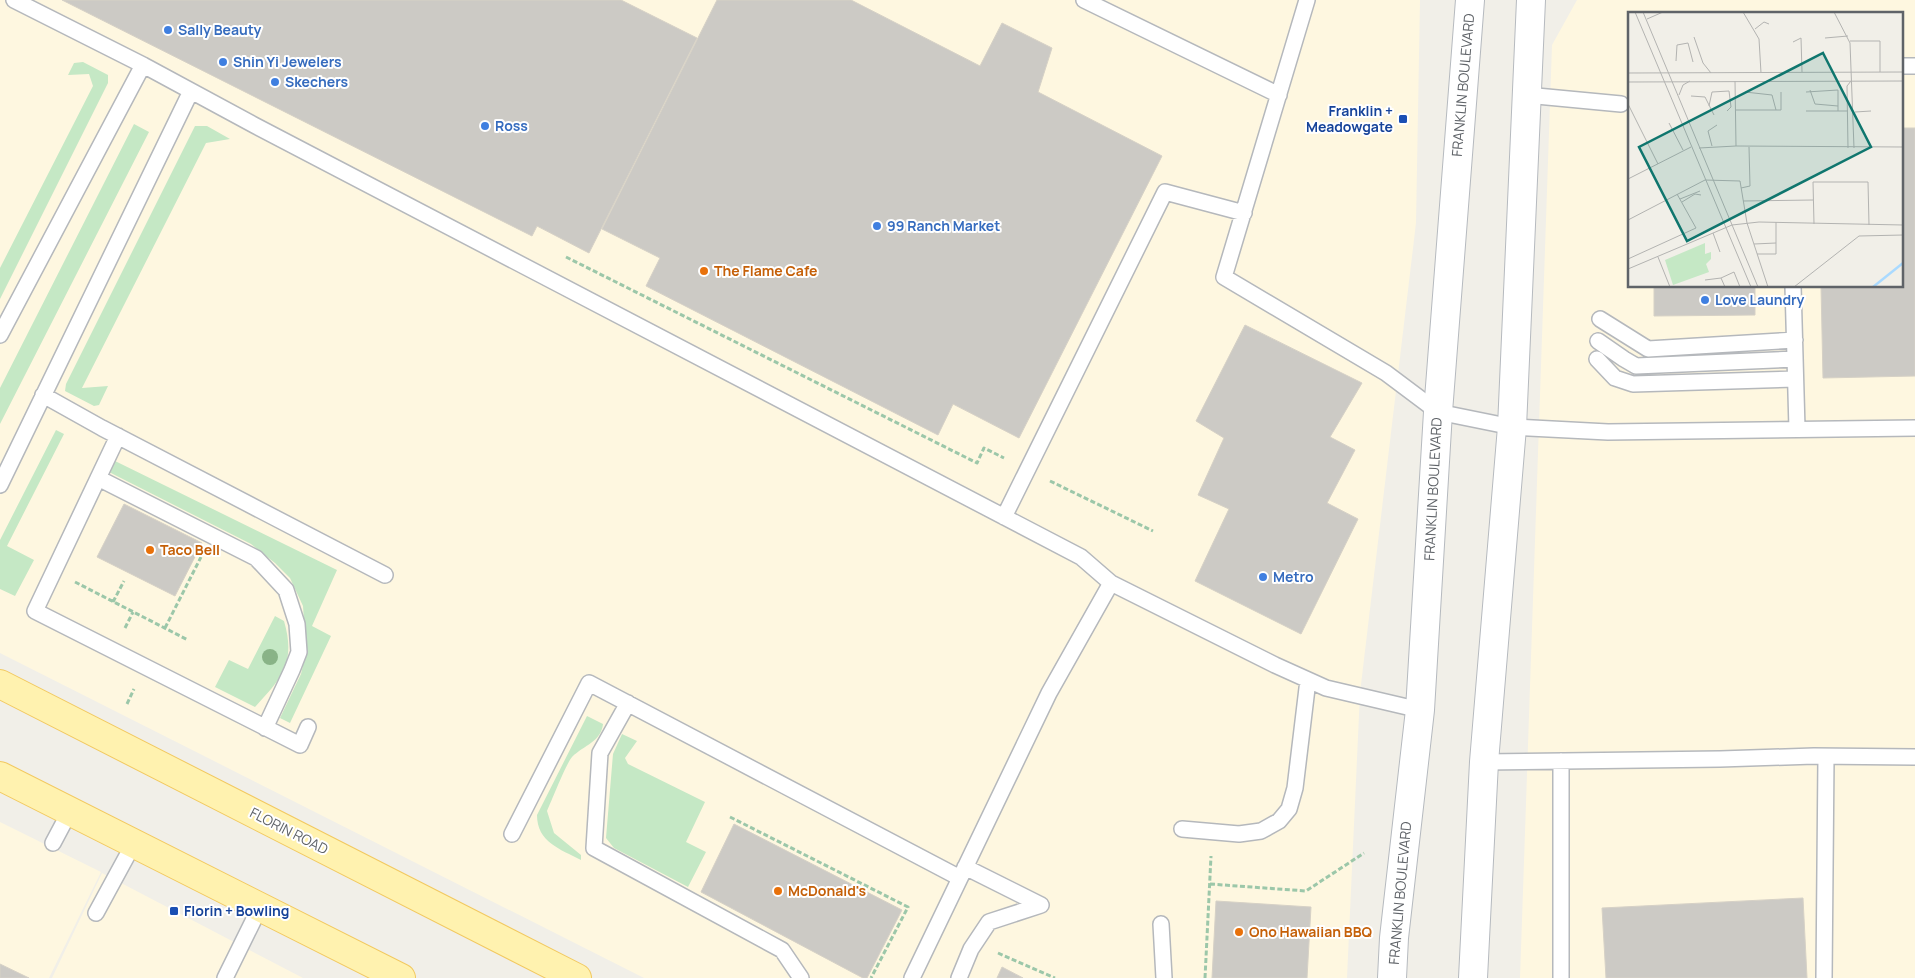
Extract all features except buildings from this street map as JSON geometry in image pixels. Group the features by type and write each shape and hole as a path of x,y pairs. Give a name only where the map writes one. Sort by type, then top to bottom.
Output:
{"main road":[{"name":"FRANKLIN BOULEVARD","path":"1392,978 1394,929 1420,710 1438,412 1470,0"},
{"path":"1472,978 1484,762 1512,427 1531,0"},
{"name":"FLORIN ROAD","path":"0,684 577,978"},
{"path":"0,776 394,976"}],"lane":[{"path":"14,0 142,65 1081,557 1111,583 1326,688 1420,710"},
{"path":"1084,0 1279,95"},
{"path":"1307,0 1224,276 1386,372 1438,412 1512,427 1608,432 1915,428"},
{"path":"0,335 142,65"},
{"path":"1902,66 1915,66"},
{"path":"0,485 191,91"},
{"path":"1526,95 1621,104"},
{"path":"1004,517 1165,192 1244,213"},
{"path":"1794,288 1797,429"},
{"path":"1600,319 1648,349 1795,340"},
{"path":"1598,341 1636,366 1795,359"},
{"path":"1597,359 1615,378 1633,384 1795,379"},
{"path":"44,396 385,575"},
{"path":"118,436 35,611 300,745 308,727"},
{"path":"98,478 256,558 286,590 297,624 299,652 265,728"},
{"path":"912,978 1049,692 1111,583"},
{"path":"1182,829 1239,834 1261,831 1278,821 1289,809 1295,788 1308,680"},
{"path":"512,834 589,683 962,872 1040,905 990,922 971,949 959,978"},
{"path":"628,703 600,753 594,848 782,950 801,978"},
{"path":"1824,978 1826,757"},
{"path":"1484,762 1915,757"},
{"path":"1561,761 1561,978"},
{"path":"53,843 70,811"},
{"path":"96,913 134,843"},
{"path":"225,978 260,907"},
{"path":"1161,924 1164,978"}],"path":[{"path":"564,256 977,463 984,448 1153,531"},
{"path":"166,628 202,555"},
{"path":"71,580 188,640"},
{"path":"113,602 124,581"},
{"path":"730,817 908,907 871,978"},
{"path":"1205,978 1212,831"},
{"path":"1210,884 1306,891 1364,853"}],"shaded area":[{"path":"0,0 1420,0 1416,223 1360,693 1347,978 644,978 0,653"},
{"path":"1577,0 1915,0 1915,978 1520,978 1552,45"},
{"path":"0,822 101,872 49,978 0,978"},
{"path":"102,873 303,978 52,978"}],"green space":[{"path":"83,62 108,75 108,83 0,299 0,268 93,86 89,74 68,75 74,63"},
{"path":"134,124 149,132 0,424 0,388"},
{"path":"195,126 207,126 230,139 206,143 82,388 108,386 99,405 94,406 65,391 66,384"},
{"path":"56,430 64,434 7,546 34,560 15,596 0,589 0,540"},
{"path":"113,460 337,570 312,626 331,636 290,723 280,718 301,674 306,652 303,606 290,578 251,544 107,471"},
{"path":"275,616 284,621 287,635 287,659 284,669 273,687 255,707 215,687 229,660 248,669"},
{"path":"587,716 603,724 602,730 591,743 569,761 547,811 554,833 581,855 581,860 551,844 545,838 538,824 537,815"},
{"path":"622,734 637,741 625,758 628,764 705,802 686,842 706,852 688,887 614,848 606,838 613,754"}],"place":[{"name":"Sally Beauty","path":"168,30"},
{"name":"Shin Yi Jewelers","path":"223,62"},
{"name":"Skechers","path":"275,82"},
{"name":"Franklin + Meadowgate","path":"1403,119"},
{"name":"Ross","path":"485,126"},
{"name":"99 Ranch Market","path":"877,226"},
{"name":"The Flame Cafe","path":"704,271"},
{"name":"Love Laundry","path":"1705,300"},
{"name":"Taco Bell","path":"150,550"},
{"name":"Metro","path":"1263,577"},
{"name":"McDonald's","path":"778,891"},
{"name":"Florin + Bowling","path":"174,911"},
{"name":"Ono Hawaiian BBQ","path":"1239,932"}]}
